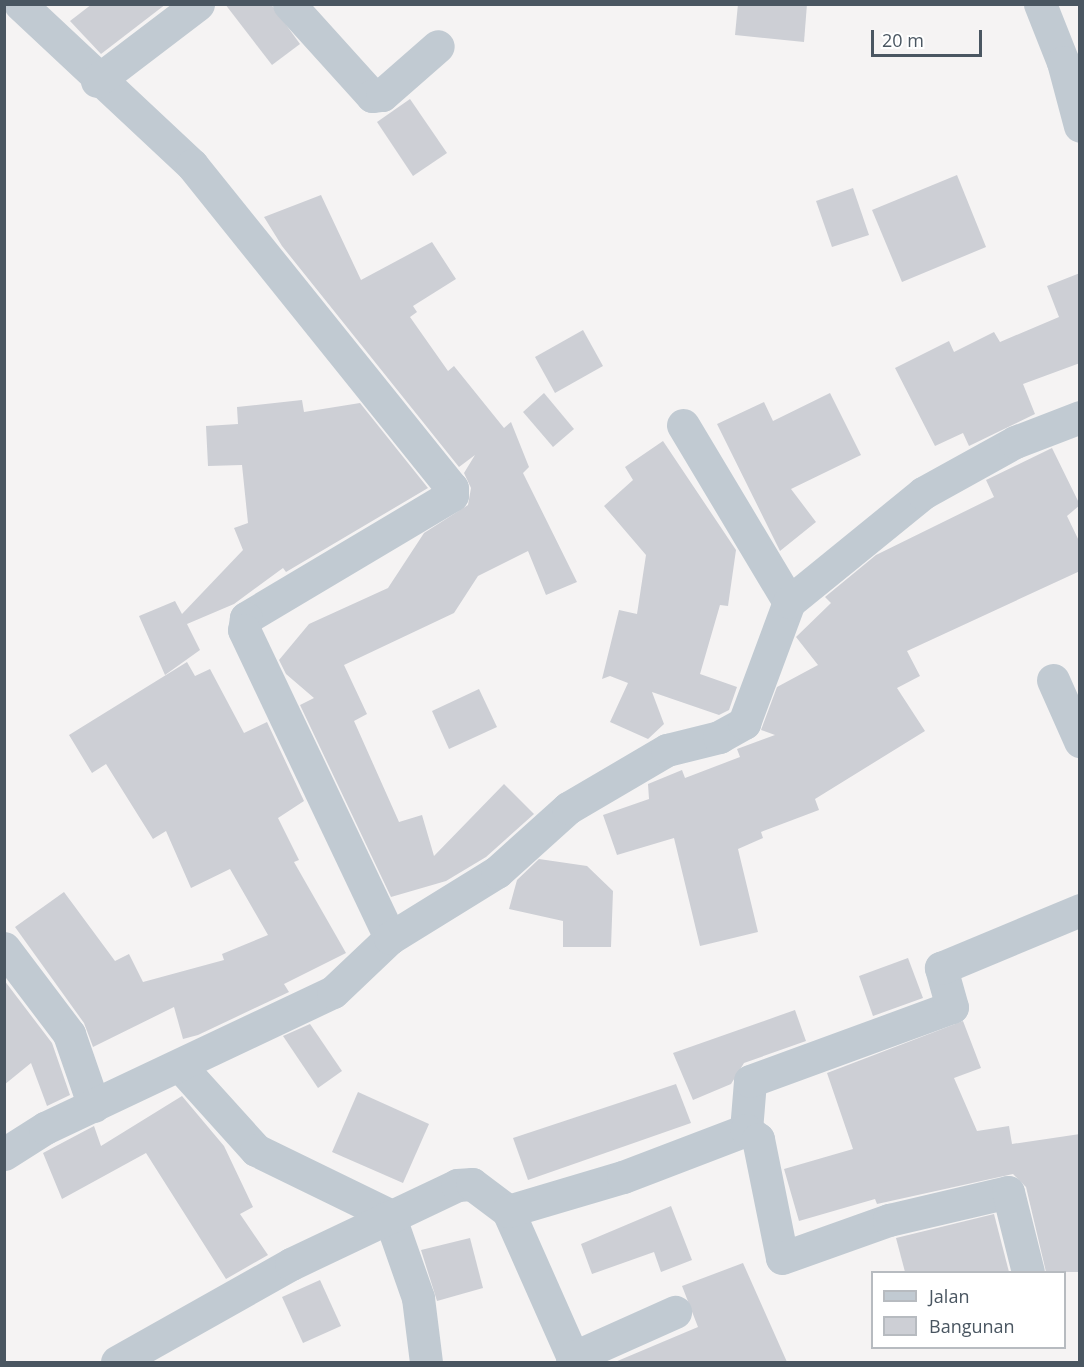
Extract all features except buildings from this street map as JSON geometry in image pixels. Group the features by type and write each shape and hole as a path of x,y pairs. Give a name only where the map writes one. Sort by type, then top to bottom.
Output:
{"street":[{"path":"20,4 97,81 192,165 452,488 452,495 246,618 244,630 390,939"},
{"path":"97,81 198,4"},
{"path":"289,4 372,96 382,95 438,46"},
{"path":"1049,7 1080,126"},
{"path":"4,1154 94,1106 181,1067 333,992 390,939 497,872 568,808 667,750 719,737 744,723 789,602 923,493 1015,442 1080,417"},
{"path":"683,425 789,602"},
{"path":"1053,680 1080,741"},
{"path":"746,1130 750,1081 952,1007 941,968 1080,910"},
{"path":"4,948 58,1016 94,1106"},
{"path":"181,1067 256,1150 389,1215 418,1298 426,1362"},
{"path":"508,1211 623,1177 746,1130"},
{"path":"746,1130 758,1139 782,1258 889,1220 1008,1192 1028,1271"},
{"path":"117,1362 291,1263 389,1215 464,1184 508,1211 574,1360 675,1312"}]}
